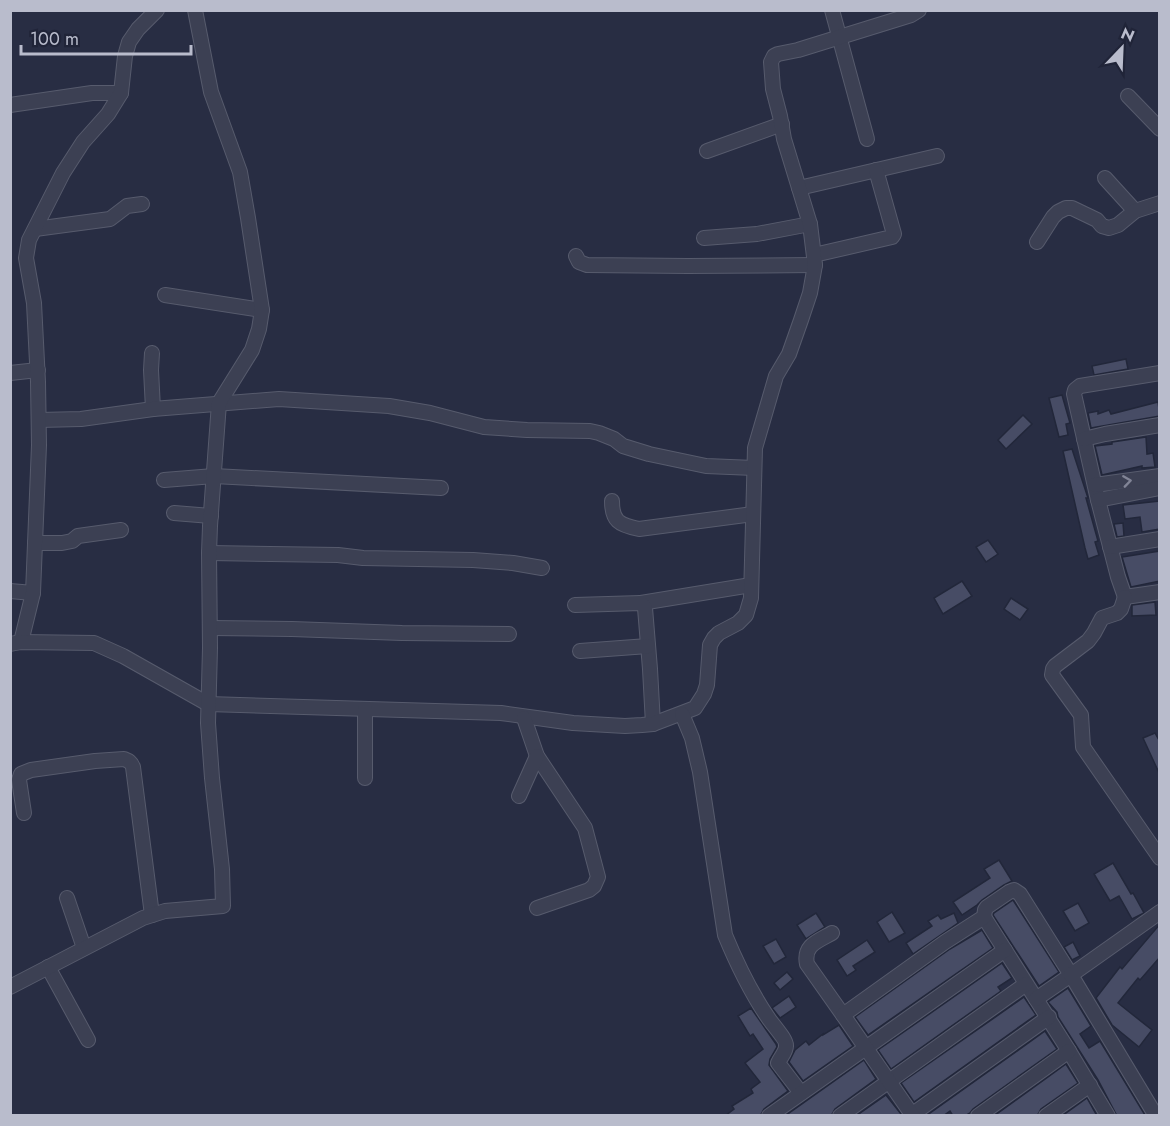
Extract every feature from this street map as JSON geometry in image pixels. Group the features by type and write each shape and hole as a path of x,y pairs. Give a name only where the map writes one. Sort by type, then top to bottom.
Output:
{"street":[{"path":"157,10 129,42 125,56 122,93 108,114 82,142 63,173 29,240 26,258 34,303 39,445 33,593 16,643 94,642 208,704 501,713 524,718 625,726 653,724 695,708 707,685 710,645 719,633 738,623 746,615 751,598 754,448 776,376 789,354 810,293 815,260 810,224 784,139 773,89 771,65 773,58 778,54 911,15 919,10"},
{"path":"10,987 152,915 165,911 223,906 208,704 210,628 208,553 219,403 252,350 260,329 262,310 240,172 211,92 195,10"},
{"path":"832,10 867,139"},
{"path":"10,105 92,93 122,93"},
{"path":"1128,96 1160,129"},
{"path":"707,151 782,124"},
{"path":"799,188 937,156"},
{"path":"576,255 579,262 587,265 688,266 815,260 892,237 894,234 876,170"},
{"path":"1105,178 1136,211"},
{"path":"1037,242 1053,217 1066,208 1072,208 1109,228 1118,225 1136,211 1160,203"},
{"path":"35,229 110,219 127,206 142,204"},
{"path":"704,238 757,234 810,224"},
{"path":"165,295 262,310"},
{"path":"152,353 153,409"},
{"path":"10,373 38,370"},
{"path":"1160,373 1080,386 1074,392 1098,500 1125,597 1119,611 1102,618 1088,641 1055,666 1052,675 1081,715 1083,747 1160,858"},
{"path":"39,420 81,419 153,409 279,399 389,406 430,413 484,427 590,431 631,449 649,454 706,466 754,468"},
{"path":"1084,439 1160,425"},
{"path":"164,480 214,476 441,488"},
{"path":"1095,485 1160,476"},
{"path":"1098,500 1160,488"},
{"path":"612,501 612,513 615,518 628,527 639,529 753,514"},
{"path":"174,513 211,516"},
{"path":"35,543 62,543 72,541 78,536 121,530"},
{"path":"1110,547 1160,539"},
{"path":"208,553 473,560 542,568"},
{"path":"575,605 641,603 751,585"},
{"path":"10,591 33,593"},
{"path":"1125,597 1160,592"},
{"path":"641,603 645,608 653,724"},
{"path":"210,628 509,634"},
{"path":"580,651 648,646"},
{"path":"365,709 365,778"},
{"path":"682,714 692,738 700,772 724,929 746,981 785,1041 786,1048 778,1060 779,1065 801,1093"},
{"path":"524,718 537,756 585,828 598,877 594,886 589,890 537,908"},
{"path":"519,796 537,756"},
{"path":"24,813 19,780 21,774 30,770 95,761 124,759 132,763 152,915"},
{"path":"1108,1116 1049,1017 984,916 987,907 1009,891 1018,892 1156,1116"},
{"path":"67,898 84,948"},
{"path":"1036,999 1160,912"},
{"path":"843,1015 984,916"},
{"path":"832,933 811,945 806,952 807,964 912,1115 1049,1017"},
{"path":"770,1116 1005,950"},
{"path":"48,967 88,1040"},
{"path":"840,1116 1026,984"},
{"path":"978,1116 1069,1050"},
{"path":"1046,1116 1090,1085"}],"building":[{"path":"1126,359 1128,369 1094,375 1092,366"},
{"path":"1062,395 1070,423 1066,424 1068,435 1059,437 1049,398"},
{"path":"1158,402 1160,416 1091,428 1088,413 1098,411 1098,414 1109,410 1111,414"},
{"path":"1023,415 1032,424 1006,449 998,440"},
{"path":"1146,437 1147,454 1153,453 1155,467 1142,468 1142,466 1102,475 1095,446"},
{"path":"1072,449 1088,498 1086,498 1098,541 1095,542 1099,555 1088,559 1063,451"},
{"path":"1160,501 1160,529 1142,532 1140,517 1125,519 1123,505"},
{"path":"1123,523 1124,536 1117,537 1114,524"},
{"path":"988,540 998,554 986,562 976,547"},
{"path":"1160,551 1160,581 1131,587 1122,557"},
{"path":"962,581 972,596 943,614 934,598"},
{"path":"1011,598 1028,609 1020,620 1004,609"},
{"path":"1155,602 1156,615 1132,616 1132,605"},
{"path":"1155,733 1160,742 1160,775 1143,738"},
{"path":"999,860 1012,881 962,915 953,902 990,878 984,869"},
{"path":"1113,863 1144,913 1132,919 1119,896 1110,901 1094,874"},
{"path":"1013,900 1059,972 1039,986 993,915"},
{"path":"1078,903 1089,923 1075,931 1063,911"},
{"path":"892,912 905,933 889,942 877,922"},
{"path":"816,913 825,927 806,939 797,925"},
{"path":"954,913 958,923 913,954 906,943 932,926 928,921 938,915 941,919"},
{"path":"1160,924 1160,957 1140,980 1138,978 1118,1003 1152,1030 1139,1047 1112,1025 1096,998 1120,967 1122,969"},
{"path":"982,930 993,948 868,1035 855,1017 950,949"},
{"path":"776,939 786,957 774,964 763,946"},
{"path":"867,940 875,952 853,966 856,970 847,976 837,960"},
{"path":"1073,942 1080,956 1072,960 1064,947"},
{"path":"1002,963 1012,978 998,987 1001,991 891,1069 878,1050"},
{"path":"787,972 793,979 780,990 774,983"},
{"path":"1068,988 1091,1026 1080,1034 1089,1048 1100,1041 1145,1115 1117,1116 1057,1012 1048,1002"},
{"path":"789,996 796,1007 780,1018 772,1008"},
{"path":"1024,997 1036,1015 914,1102 901,1083"},
{"path":"751,1008 776,1044 777,1047 769,1065 788,1091 764,1109 760,1116 725,1116 734,1109 732,1106 753,1093 751,1089 760,1082 745,1063 763,1049 753,1034 750,1036 738,1016"},
{"path":"839,1025 853,1046 803,1081 789,1062 795,1050 806,1041 809,1045"},
{"path":"1045,1031 1057,1049 970,1113 965,1116 953,1116 950,1111 943,1116 926,1116"},
{"path":"864,1060 876,1079 835,1109 831,1116 785,1116"},
{"path":"1066,1064 1078,1083 1041,1109 1037,1116 994,1116"},
{"path":"886,1095 901,1114 898,1116 856,1116"},
{"path":"1087,1098 1097,1116 1062,1116"}]}
